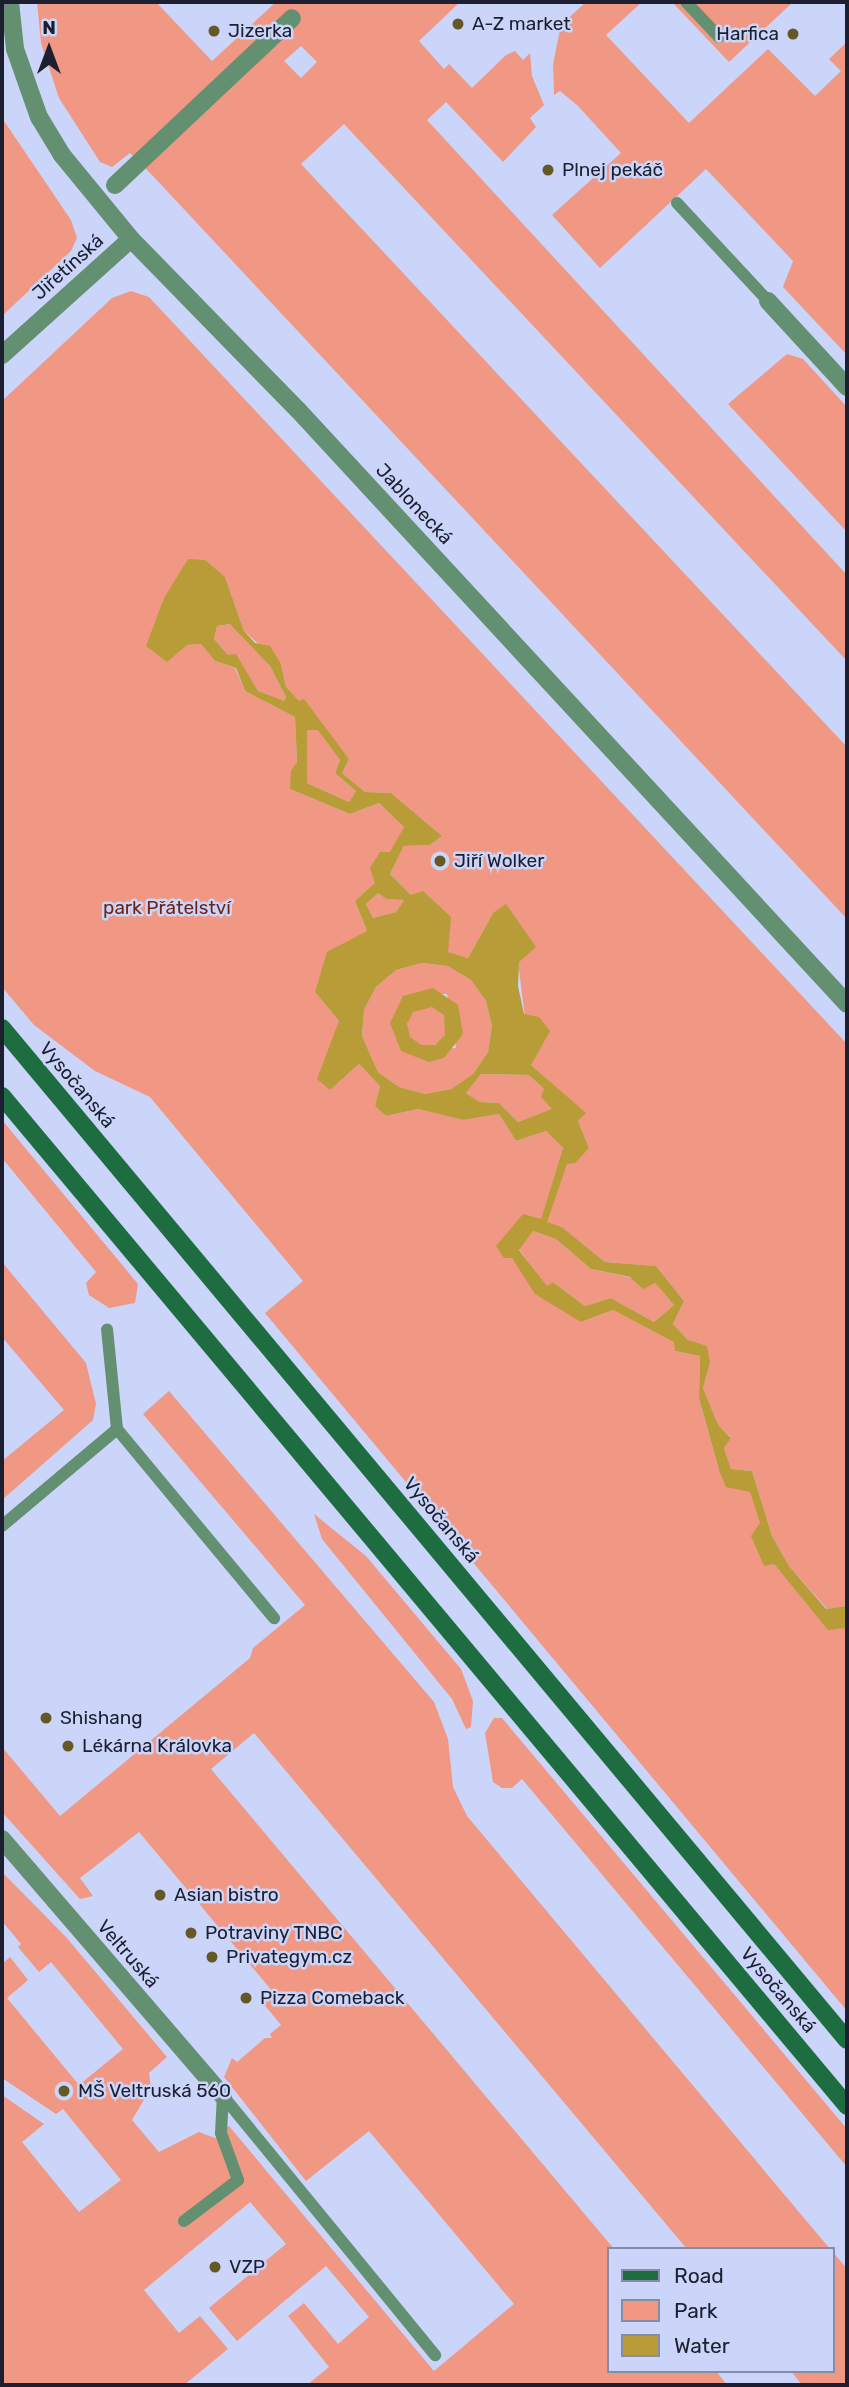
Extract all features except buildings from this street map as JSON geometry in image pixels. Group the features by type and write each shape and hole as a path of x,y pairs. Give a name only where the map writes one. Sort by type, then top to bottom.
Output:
{"main road":[{"name":"Vysočanská","path":"2,1028 847,2040"},
{"name":"Vysočanská","path":"2,1096 847,2106"}],"street":[{"name":"Jablonecká","path":"10,2 15,49 39,117 62,155 131,239 298,410 847,1003"},
{"path":"115,185 292,18"},
{"name":"Jiřetínská","path":"2,355 131,239"},
{"path":"768,301 847,387"},
{"name":"Veltruská","path":"2,1839 223,2096"}],"lane":[{"path":"686,2 719,37"},
{"path":"677,203 768,301"},
{"path":"107,1329 117,1429 274,1618"},
{"path":"2,1526 117,1429"},
{"path":"184,2221 238,2180 221,2133 223,2096"},
{"path":"223,2096 435,2356"}],"green space":[{"path":"37,2 156,2 212,61 276,2 460,2 419,41 444,69 449,64 472,88 506,55 515,51 523,60 530,53 532,76 544,105 530,118 536,127 503,162 446,102 427,120 847,575 847,661 344,124 301,164 847,747 847,919 153,176 130,153 112,167 100,162 59,98 41,43","holes":["301,46 317,62 301,78 284,61"]},
{"path":"586,2 642,2 606,35 689,123 768,49 815,96 841,71 829,59 847,42 847,355 783,287 793,261 706,169 600,268 552,215 621,153 578,106 560,91 554,95 553,64 561,25"},
{"path":"672,2 793,2 729,62"},
{"path":"2,118 71,220 77,238 71,251 2,316"},
{"name":"park Přátelství","path":"131,291 149,297 847,1044 847,1606 827,1609 789,1566 772,1536 752,1471 731,1469 724,1448 731,1437 718,1426 703,1388 710,1363 673,1324 684,1301 656,1266 605,1262 562,1227 546,1222 567,1163 589,1148 578,1121 585,1113 531,1065 518,962 535,947 493,913 468,958 447,952 411,895 390,874 404,846 430,845 442,836 391,793 365,792 342,773 349,759 286,687 281,664 244,631 225,577 164,598 155,627 187,645 201,644 215,661 235,668 245,691 295,717 297,762 290,789 350,814 379,803 404,827 376,883 355,901 367,931 315,992 339,1021 331,1053 330,1090 359,1064 380,1086 375,1106 386,1116 418,1109 463,1120 499,1114 516,1141 546,1131 563,1148 541,1220 504,1258 512,1258 532,1285 581,1322 613,1310 675,1342 675,1351 700,1356 699,1398 719,1470 750,1491 774,1564 828,1629 847,1628 847,2011 265,1313 303,1281 150,1097 95,1071 34,1025 2,987 2,401 112,298"},
{"path":"787,354 803,359 847,407 847,532 728,404"},
{"path":"231,624 270,666 286,697 283,702 258,691 236,655 228,655 214,639 217,626"},
{"path":"307,729 318,729 340,760 335,773 356,791 349,802 307,783"},
{"path":"378,893 386,899 404,900 396,912 373,918 366,904"},
{"path":"422,963 448,966 471,980 486,1001 492,1026 488,1052 473,1074 451,1089 425,1094 399,1087 378,1072 362,1036 364,1010 376,987 396,970","holes":["447,994 456,1048 401,1051 404,996"]},
{"path":"427,1006 441,1012 447,1026 441,1040 427,1046 413,1040 407,1026 413,1012"},
{"path":"481,1074 529,1075 544,1089 553,1109 518,1122 499,1103 480,1102 466,1093"},
{"path":"2,1120 138,1284 135,1303 109,1308 89,1295 86,1283 96,1272 2,1158"},
{"path":"533,1231 556,1239 591,1269 655,1283 674,1305 654,1322 611,1298 585,1306 553,1282 547,1287 519,1249"},
{"path":"2,1262 86,1363 96,1404 93,1420 2,1500 2,1461 64,1410 2,1337"},
{"path":"169,1391 434,1702 448,1739 453,1787 467,1816 828,2247 685,2247 254,1733 211,1769 612,2247 608,2247 608,2373 718,2373 727,2385 307,2385 329,2367 288,2316 304,2303 338,2344 369,2317 326,2266 237,2341 209,2308 286,2244 250,2202 144,2290 179,2333 200,2316 228,2349 184,2385 2,2385 2,2095 44,2124 22,2142 79,2212 121,2180 63,2109 56,2114 2,2078 2,1964 10,1957 28,1980 7,1998 79,2085 123,2049 51,1962 39,1972 18,1947 21,1944 2,1921 2,1872 66,1937 167,2057 149,2073 151,2088 132,2120 159,2152 199,2132 215,2138 229,2126 434,2371 514,2304 369,2131 306,2181 224,2077 232,2058 237,2062 265,2038 272,2038 270,2034 281,2025 262,2002 273,1992 139,1832 80,1878 93,1896 80,1899 2,1812 2,1747 60,1816 250,1658 253,1648 305,1605 143,1414"},
{"path":"314,1514 366,1556 461,1669 473,1701 471,1727 466,1729 452,1699 322,1539"},
{"path":"494,1718 502,1718 847,2129 847,2167 522,1779 512,1788 502,1788 493,1782 485,1733"},
{"path":"835,2254 847,2269 847,2385 802,2385 793,2373 835,2373"}],"water":[{"path":"188,559 205,560 225,577 244,631 255,643 270,646 281,664 286,687 299,701 304,699 349,759 342,773 365,792 391,793 442,836 430,845 404,846 390,874 411,895 423,891 451,917 448,952 468,958 493,913 506,904 536,947 519,962 518,986 524,1014 539,1017 550,1031 531,1065 586,1113 578,1121 589,1148 575,1163 567,1164 547,1222 562,1227 605,1262 656,1266 684,1301 673,1324 688,1340 707,1346 710,1363 703,1388 718,1425 731,1438 724,1448 731,1469 752,1471 772,1536 789,1566 826,1609 847,1606 847,1628 828,1630 774,1564 764,1566 751,1536 760,1523 750,1492 726,1487 719,1470 699,1398 700,1356 675,1351 674,1342 613,1310 581,1322 535,1294 512,1258 504,1258 496,1246 523,1214 541,1219 563,1148 546,1131 516,1141 499,1114 463,1120 418,1109 386,1116 375,1106 380,1086 359,1064 330,1090 317,1079 339,1021 315,992 327,952 367,931 355,901 375,883 370,868 380,852 390,852 404,827 379,803 350,814 290,789 291,771 297,762 295,717 245,691 236,668 215,661 201,644 187,645 167,662 146,646 164,598","holes":["230,624 270,666 286,697 284,701 258,691 236,654 228,655 214,639 217,626","307,730 318,730 340,760 335,773 356,791 349,802 307,783","378,893 386,899 404,900 396,912 373,918 366,904","422,963 448,966 471,980 486,1001 492,1026 488,1052 473,1074 451,1089 425,1094 399,1087 378,1072 362,1036 364,1010 376,987 396,970","481,1074 529,1075 544,1089 541,1097 552,1109 518,1122 499,1103 480,1102 466,1093","533,1231 556,1239 591,1269 630,1277 643,1289 655,1283 674,1305 654,1322 611,1298 585,1306 553,1282 547,1286 519,1250"]},
{"path":"433,988 458,1005 463,1034 444,1058 429,1062 401,1051 390,1023 403,996","holes":["432,1007 444,1015 445,1035 435,1045 421,1045 410,1037 407,1024 413,1012"]}],"place":[{"name":"A-Z market","path":"458,24"},
{"name":"Jizerka","path":"214,31"},
{"name":"Harfica","path":"793,34"},
{"name":"Plnej pekáč","path":"548,170"},
{"name":"Jiří Wolker","path":"440,861"},
{"name":"Shishang","path":"46,1718"},
{"name":"Lékárna Královka","path":"68,1746"},
{"name":"Asian bistro","path":"160,1895"},
{"name":"Potraviny TNBC","path":"191,1933"},
{"name":"Privategym.cz","path":"212,1957"},
{"name":"Pizza Comeback","path":"246,1998"},
{"name":"MŠ Veltruská 560","path":"64,2091"},
{"name":"VZP","path":"215,2267"}]}
